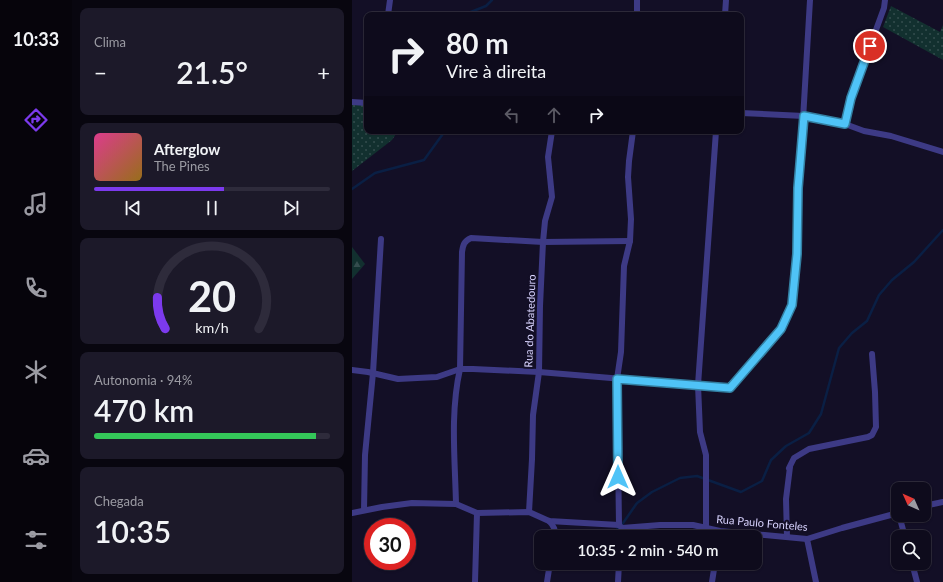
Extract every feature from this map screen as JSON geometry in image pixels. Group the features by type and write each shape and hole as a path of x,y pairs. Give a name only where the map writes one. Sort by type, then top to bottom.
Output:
{"street":[{"path":"388,12 390,0"},
{"path":"637,0 637,12"},
{"path":"725,12 726,0"},
{"path":"352,370 398,379 437,377 460,370 538,372 730,388 781,329 792,305 797,254 798,188 804,116 810,0"},
{"path":"845,124 851,98 884,8 885,0"},
{"path":"352,102 364,102"},
{"path":"744,113 804,116 845,124 864,131 891,136 943,152"},
{"name":"Rua do Abatedouro","path":"528,512 532,458 533,415 538,372 543,242 545,221 552,196 548,157 552,134"},
{"path":"621,530 617,379 621,352 624,266 630,241 631,219 628,177 633,134"},
{"path":"706,527 706,455 700,432 698,385 716,134"},
{"path":"456,504 454,414 456,386 460,370 462,252 466,240 471,238 543,242 630,241"},
{"path":"364,510 365,455 373,373 382,239"},
{"path":"787,537 786,499 790,468 794,458 809,449 868,437 875,431 875,392 872,354"},
{"path":"931,505 943,502"},
{"path":"352,513 412,503 456,504 478,513 528,512 549,521 554,525 556,530"},
{"path":"475,582 478,513"},
{"name":"Rua Paulo Fonteles","path":"762,536 808,539 842,528 891,516"},
{"name":"Rua Paulo Fonteles","path":"549,521 621,526 686,525 706,527 712,530"},
{"path":"808,539 816,582"},
{"path":"548,582 549,570"},
{"path":"618,582 619,570"},
{"path":"712,582 714,570"},
{"path":"914,570 917,582"}],"green space":[{"path":"891,6 940,32 943,25 943,60 883,27"},
{"path":"352,104 364,104 364,134 396,134 392,140 352,171"},
{"path":"352,247 365,264 352,279"}],"waterway":[{"path":"471,12 486,6 492,0"},
{"path":"352,189 375,173 424,160 443,134"},
{"path":"617,530 637,503 652,492 680,478 697,476 741,492 762,481 771,460 786,446 809,433 821,414 839,348 852,333 867,321 879,295 892,280 914,262 943,230"}],"route":[{"path":"618,477 617,379 730,388 781,329 792,305 797,254 798,188 804,116 845,124 851,98 870,46"}]}
